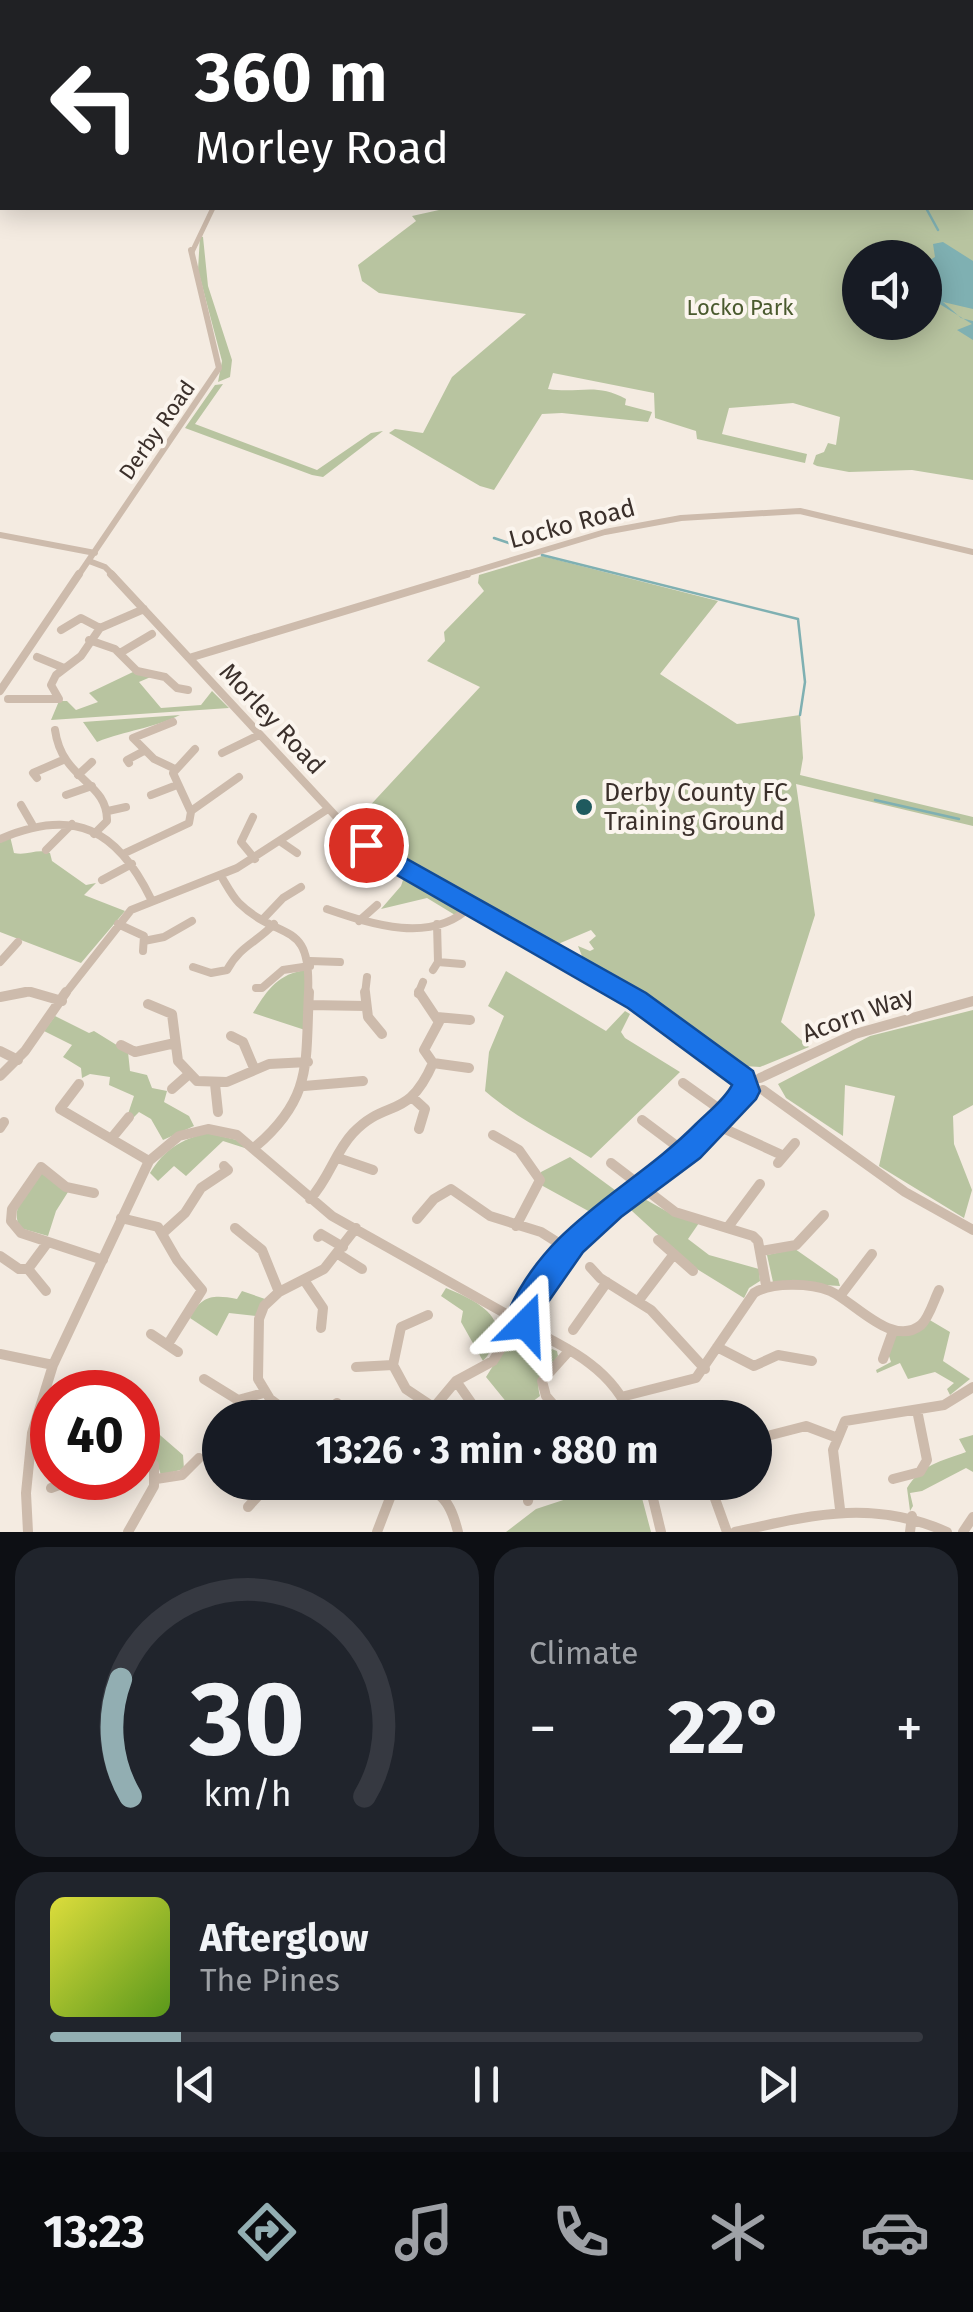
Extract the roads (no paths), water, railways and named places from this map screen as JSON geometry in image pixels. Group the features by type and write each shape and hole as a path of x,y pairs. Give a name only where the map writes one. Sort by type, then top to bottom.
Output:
{"street":[{"name":"Derby Road","path":"0,692 219,368 192,248 211,210"},
{"name":"Locko Road","path":"189,658 606,532 681,518 800,511 973,552"},
{"path":"0,535 92,557"},
{"name":"Morley Road","path":"92,557 106,567 328,809 366,845 637,1000 744,1079"},
{"path":"14,701 59,699 52,682 81,656 100,628 144,609"},
{"path":"62,626 85,618 100,628"},
{"path":"120,653 152,634"},
{"path":"89,640 120,653 134,670 164,677 181,691"},
{"path":"41,660 64,668"},
{"path":"173,722 135,735 135,742 175,770"},
{"path":"55,730 63,760 92,786 108,811 106,824 94,834"},
{"path":"222,752 259,734"},
{"path":"175,770 195,749"},
{"path":"129,763 126,760 144,751"},
{"path":"37,778 33,773 63,760"},
{"path":"78,775 92,762"},
{"path":"125,853 182,828 190,820 191,811 177,785 175,770"},
{"path":"191,811 206,804 225,780 239,778"},
{"path":"151,795 177,785"},
{"path":"66,795 92,786"},
{"path":"21,805 32,824"},
{"path":"108,811 126,807"},
{"path":"0,1076 18,1060 131,910 255,859 328,809"},
{"path":"254,817 241,842 255,859"},
{"path":"0,838 32,824 72,824 125,853 151,899"},
{"path":"46,850 72,824"},
{"path":"281,842 297,854"},
{"path":"102,880 132,864"},
{"path":"221,876 240,903 298,938 310,963 304,1086 281,1125 255,1147"},
{"path":"264,918 301,886"},
{"path":"360,921 372,905 377,905"},
{"path":"327,908 392,930 457,920 471,906"},
{"path":"118,924 138,931 144,946 192,921"},
{"path":"193,966 211,973 227,970 238,950 263,936 274,924"},
{"path":"437,924 436,966 462,964"},
{"path":"389,944 392,930"},
{"path":"0,962 18,942"},
{"path":"256,988 262,988 278,973 310,963 340,962"},
{"path":"267,968 278,973"},
{"path":"367,977 370,1026 382,1034"},
{"path":"423,982 418,994 438,1016 470,1020"},
{"path":"0,996 29,991 62,1001"},
{"name":"Acorn Way","path":"760,1078 855,1034 973,1001"},
{"path":"148,1004 172,1014 178,1061 188,1075 215,1084 254,1068 308,1062"},
{"path":"309,1004 366,1006"},
{"path":"438,1016 437,1032 424,1050 433,1063 469,1068"},
{"path":"232,1036 243,1042 254,1068"},
{"path":"121,1046 136,1052 175,1044"},
{"path":"0,1051 18,1060"},
{"path":"310,1199 332,1176 344,1144 360,1126 404,1107 414,1098 433,1063"},
{"path":"172,1089 188,1075"},
{"path":"747,1091 744,1079 760,1078 763,1090"},
{"path":"304,1086 363,1080"},
{"path":"683,1082 726,1113"},
{"path":"79,1084 60,1108 149,1161"},
{"path":"215,1084 218,1112"},
{"path":"523,1312 568,1249 611,1208 686,1154 747,1091 763,1090 906,1192 973,1230"},
{"path":"414,1098 425,1109 419,1129"},
{"path":"111,1140 129,1117"},
{"path":"642,1120 686,1154"},
{"path":"714,1124 781,1159 795,1143"},
{"path":"50,1370 149,1161 173,1139 200,1130 229,1131 255,1147 310,1199 508,1315"},
{"path":"492,1135 519,1150 540,1180 516,1226"},
{"path":"338,1158 373,1170"},
{"path":"611,1163 674,1212 753,1236 761,1251 766,1285"},
{"path":"164,1232 185,1213 201,1188 228,1170 224,1166"},
{"path":"94,1193 72,1190 40,1167 12,1209 7,1229 103,1260"},
{"path":"728,1227 760,1184"},
{"path":"418,1220 434,1199 451,1189 490,1216 541,1232 568,1249"},
{"path":"729,1195 742,1204"},
{"path":"761,1251 796,1246 824,1215"},
{"path":"122,1218 153,1224 164,1232 177,1260 202,1290 173,1348 151,1334"},
{"path":"234,1228 262,1250 279,1292"},
{"path":"273,1400 264,1393 258,1379 258,1320 264,1306 279,1292 324,1269 356,1228"},
{"path":"318,1237 321,1234 362,1269"},
{"path":"658,1240 693,1272"},
{"path":"28,1269 48,1242"},
{"path":"639,1300 674,1254"},
{"path":"840,1296 872,1254"},
{"path":"0,1256 19,1269 28,1269"},
{"path":"590,1267 596,1277 639,1300 663,1319 690,1358 705,1369"},
{"path":"28,1269 46,1292"},
{"path":"304,1280 323,1308 321,1328"},
{"path":"573,1330 607,1282"},
{"path":"624,1396 684,1382 705,1369 754,1293 766,1285 814,1286 840,1296 893,1331 904,1332 922,1324 939,1290"},
{"path":"439,1400 456,1381 496,1356 527,1320 523,1312 516,1310 508,1315"},
{"path":"417,1400 392,1365 400,1327 428,1315"},
{"path":"508,1315 508,1325 572,1352 602,1370 625,1400"},
{"path":"883,1359 893,1331"},
{"path":"717,1347 754,1366 765,1364 778,1354 812,1360"},
{"path":"549,1400 542,1381 572,1352"},
{"path":"0,1354 52,1365"},
{"path":"356,1368 392,1365"},
{"path":"204,1379 240,1402 264,1393"},
{"path":"456,1381 469,1400"},
{"path":"840,1510 835,1437 845,1421 860,1414 949,1404 973,1387"},
{"path":"893,1479 920,1472 928,1460 918,1410"},
{"path":"772,1435 806,1426 835,1437"},
{"path":"28,1532 30,1453"},
{"path":"160,1478 182,1475 199,1458"},
{"path":"128,1532 145,1500"},
{"path":"248,1507 254,1500"},
{"path":"377,1532 389,1500"},
{"path":"450,1500 458,1532"},
{"path":"653,1500 661,1532"},
{"path":"716,1500 727,1532"},
{"path":"735,1532 840,1510 878,1510 912,1516 947,1532"},
{"path":"910,1532 912,1516"},
{"path":"962,1532 973,1517"}],"water":[{"path":"942,242 973,261 973,309 943,302 958,315 942,305"},
{"path":"963,319 973,321 973,340 957,330 972,324"}],"waterway":[{"path":"927,210 938,230"},
{"path":"494,538 524,548"},
{"path":"542,555 798,619 805,682 800,715"},
{"path":"875,800 959,819"}],"place":[{"name":"Derby County FC Training Ground","path":"584,807"}],"park label":[{"name":"Locko Park","path":"740,307"}]}
